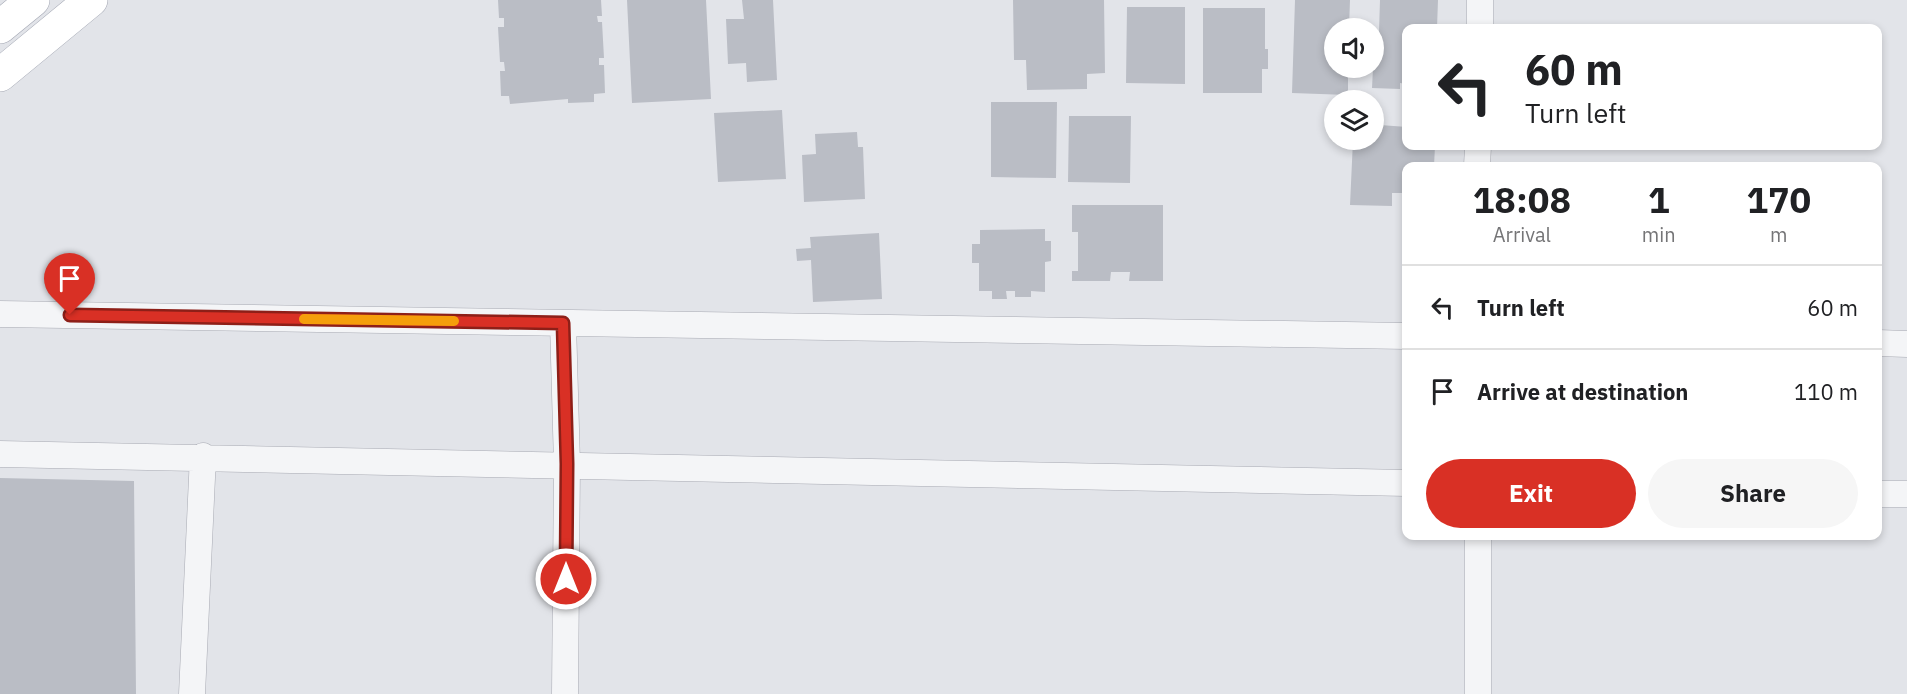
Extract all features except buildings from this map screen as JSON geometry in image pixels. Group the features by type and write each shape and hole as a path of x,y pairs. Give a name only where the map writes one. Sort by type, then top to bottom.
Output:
{"main road":[{"path":"0,27 33,0"},
{"path":"0,75 91,0"}],"street":[{"path":"1480,0 1480,24"},
{"path":"0,314 1402,336"},
{"path":"563,323 567,464 565,694"},
{"path":"1882,344 1907,344"},
{"path":"0,454 203,456 1402,483"},
{"path":"192,694 203,456"},
{"path":"1882,494 1907,494"},
{"path":"1478,540 1478,694"}],"slow traffic":[{"path":"304,319 454,321"}],"route":[{"path":"70,315 563,323 567,464 566,579"}]}
